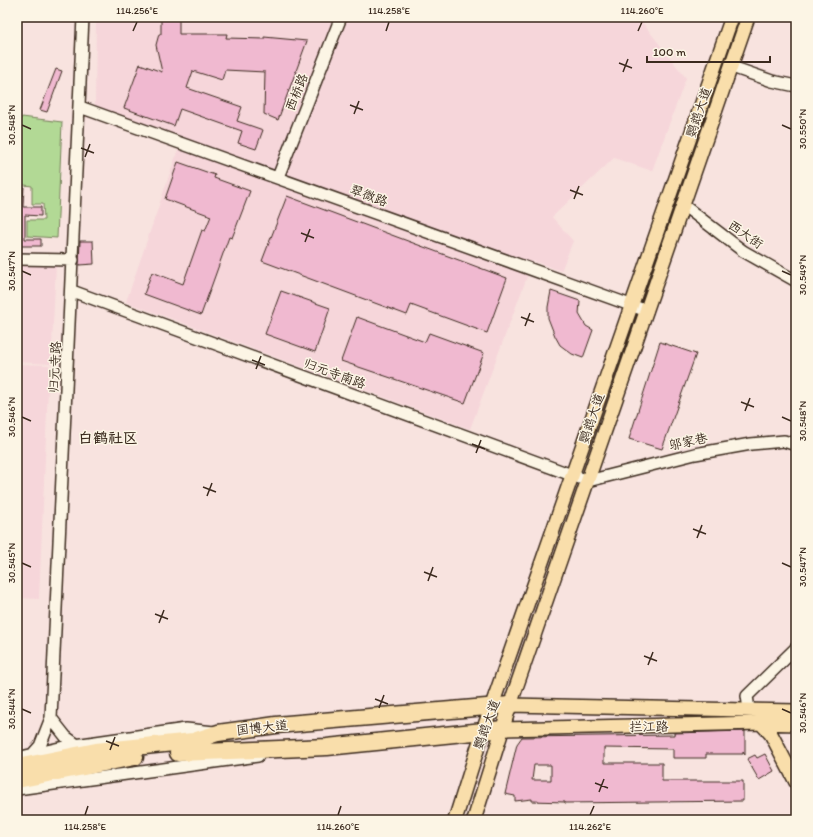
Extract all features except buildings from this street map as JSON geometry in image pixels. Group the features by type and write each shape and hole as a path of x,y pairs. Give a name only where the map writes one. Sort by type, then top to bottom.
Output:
{"highway":[{"name":"国博大道","path":"17,780 194,746 218,733 276,725 510,706"},
{"name":"国博大道","path":"17,767 96,751 194,746 308,748 503,729"}],"main road":[{"name":"鹦鹉大道","path":"456,820 483,731 630,305 732,17"},
{"name":"鹦鹉大道","path":"474,820 510,706 732,67 748,17"},
{"name":"拦江路","path":"510,706 796,711"},
{"path":"749,709 772,734 796,782"},
{"name":"拦江路","path":"503,729 761,723 796,724"}],"street":[{"name":"归元寺路","path":"52,718 83,17"},
{"name":"西桥路","path":"278,177 341,17"},
{"path":"732,67 772,81 796,86"},
{"name":"翠微路","path":"80,107 647,311"},
{"name":"西大街","path":"683,205 742,251 796,281"},
{"path":"17,259 73,260"},
{"name":"归元寺南路","path":"72,291 588,481"},
{"name":"邬家巷","path":"588,481 695,454 784,441 796,445"},
{"path":"749,709 747,696 796,648"},
{"path":"52,718 66,737 77,745"},
{"path":"32,755 40,746 52,718"},
{"path":"17,758 77,745 186,729 218,733"},
{"path":"17,789 207,764 308,748"}],"shaded area":[{"path":"96,17 638,17 686,78 652,171 614,158 552,217 573,241 561,271 533,261 470,429 126,302 182,138 95,106"},
{"path":"17,263 56,265 51,364 17,362"},
{"path":"17,364 49,365 39,599 17,598"}],"green space":[{"path":"22,117 62,122 57,238 27,236 27,220 44,220 43,204 32,204 32,186 17,184 17,125"}],"district":[{"name":"白鹤社区","path":"108,438"}]}
